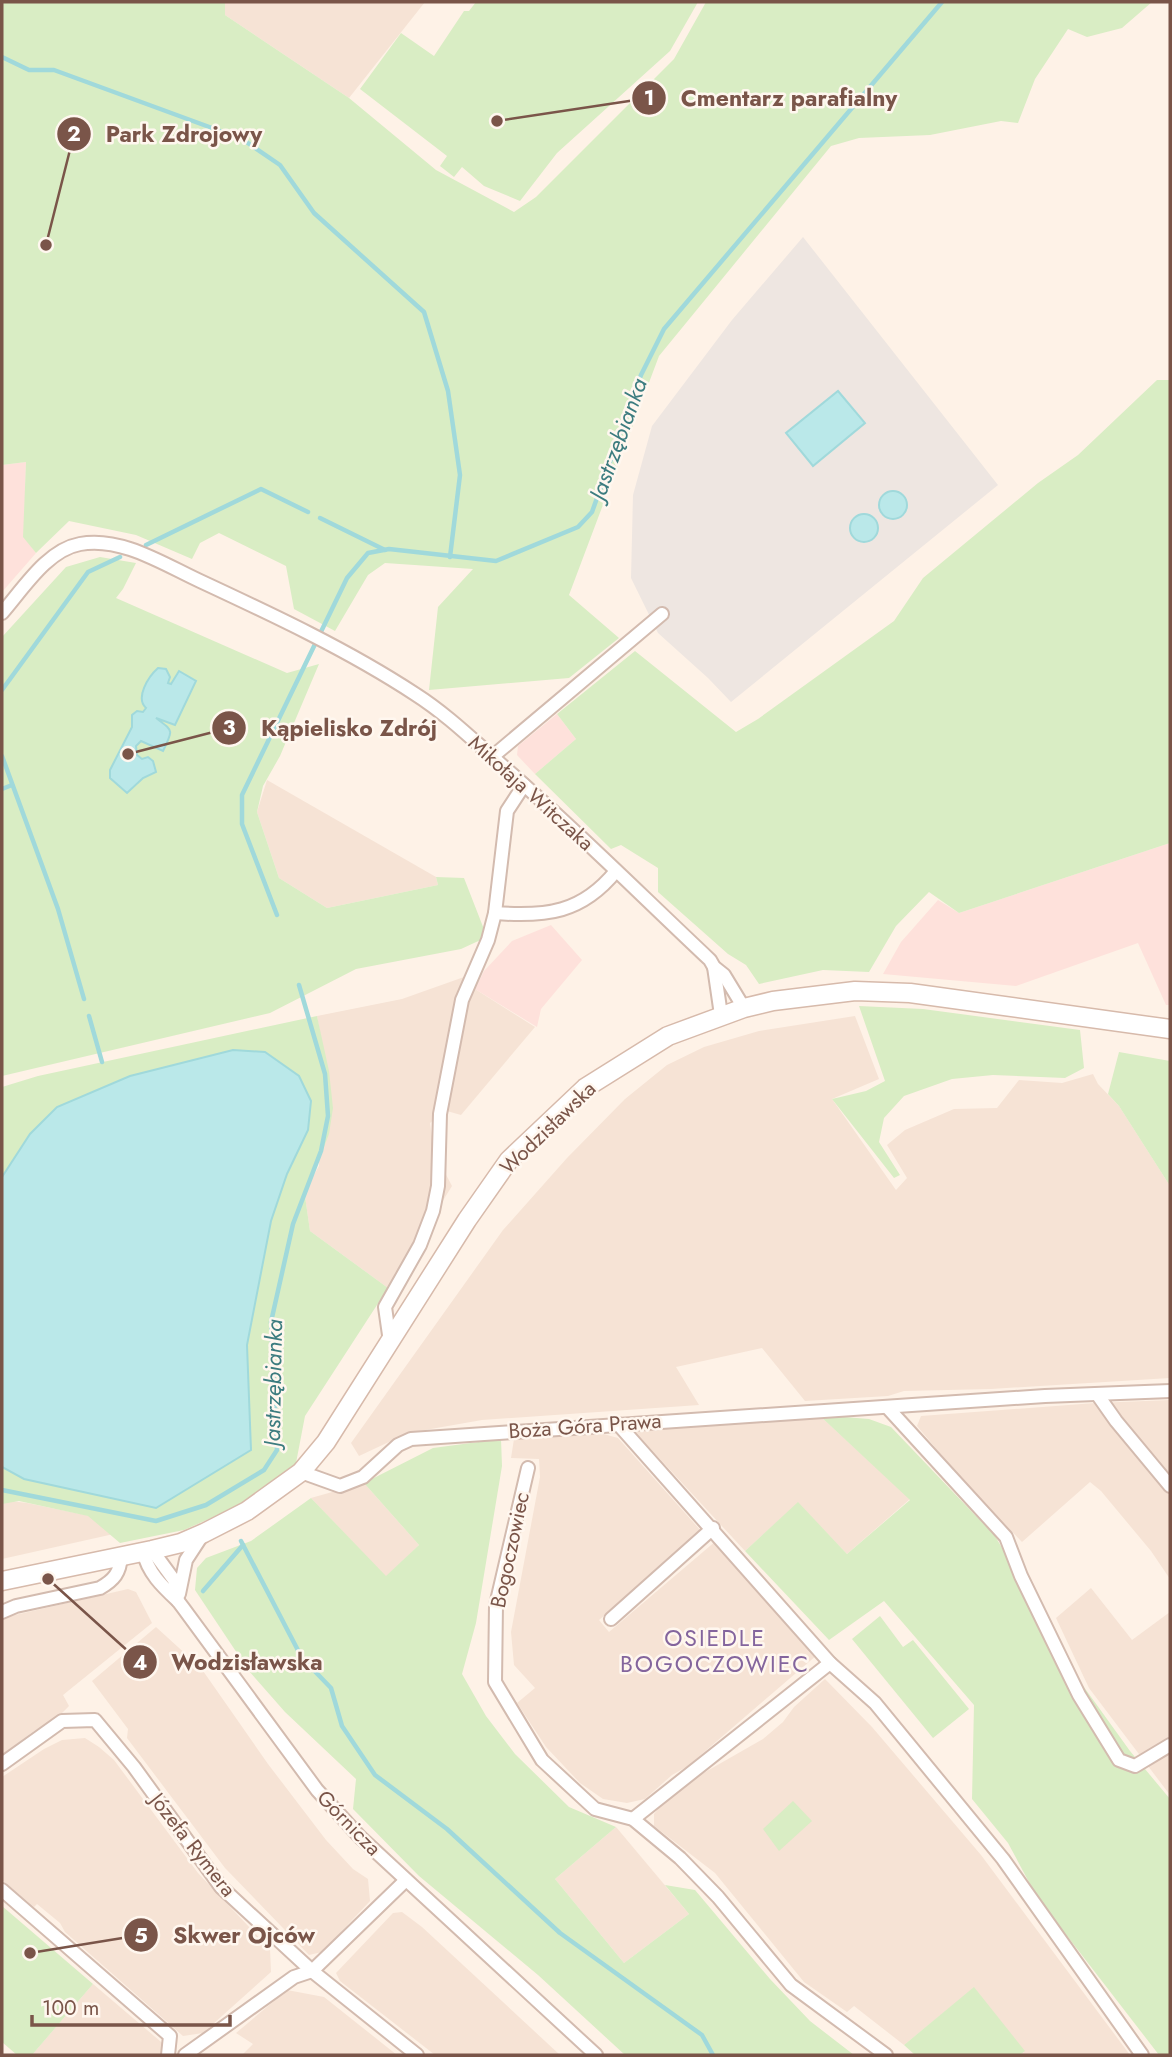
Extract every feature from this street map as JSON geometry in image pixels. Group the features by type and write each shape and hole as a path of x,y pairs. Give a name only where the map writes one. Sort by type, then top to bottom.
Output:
{"main road":[{"name":"Wodzisławska","path":"2,1581 181,1543 247,1511 301,1472 326,1442 467,1220 509,1160 585,1088 668,1036 744,1007 855,991 910,993 1170,1029"}],"street":[{"name":"Mikołaja Witczaka","path":"2,613 55,556 79,544 106,544 135,552 329,644 416,694 450,720 524,785 710,960 724,975 744,1007"},
{"path":"492,757 662,614"},
{"path":"390,1342 385,1307 420,1245 433,1211 438,1186 440,1114 462,1000 488,940 495,913 507,811 524,785"},
{"path":"495,913 559,912 586,900 607,883 616,871"},
{"path":"714,967 721,1015"},
{"name":"Boża Góra Prawa","path":"301,1472 340,1486 363,1477 398,1445 411,1439 1170,1391"},
{"path":"1097,1394 1170,1486"},
{"path":"887,1407 1006,1537 1021,1576 1079,1695 1119,1760 1135,1766 1170,1745"},
{"path":"618,1424 830,1663 875,1703 990,1843 1142,2055"},
{"name":"Bogoczowiec","path":"528,1468 496,1605 495,1682 542,1760 595,1809 633,1819 680,1858 718,1897 791,1985 886,2055"},
{"path":"611,1619 713,1528"},
{"path":"178,1601 186,1560 204,1533"},
{"name":"Górnicza","path":"148,1551 174,1580 178,1601 317,1790 360,1837 596,2055"},
{"path":"2,1612 16,1606 100,1588 111,1582 120,1569 121,1556"},
{"path":"633,1819 830,1663"},
{"name":"Józefa Rymera","path":"2,1764 62,1721 95,1720 134,1767 221,1887 312,1971 417,2055"},
{"path":"185,2055 294,1977 312,1971 407,1880"},
{"path":"2,1890 170,2036 168,2055"}],"shaded area":[{"path":"225,2 425,2 349,98 225,15"},
{"path":"803,237 998,485 731,702 658,633 631,578 633,495 652,426 732,320"},
{"path":"26,462 24,537 36,553 2,592 2,465"},
{"path":"557,714 576,739 535,774 517,755 518,746"},
{"path":"267,780 436,877 438,885 327,908 279,878 257,812"},
{"path":"1170,843 1170,1005 1166,1005 1138,943 1016,986 883,974 901,942 938,900 959,913"},
{"path":"551,925 582,960 541,1009 537,1027 475,989 484,971 512,941"},
{"path":"464,977 437,1117 430,1123 434,1152 452,1186 388,1288 310,1231 305,1196 319,1166 321,1038 317,1016 402,999"},
{"path":"475,989 535,1027 461,1115 447,1111 448,1100 469,1000"},
{"path":"855,1016 879,1079 832,1099 896,1190 907,1178 887,1145 905,1130 954,1109 997,1108 1019,1080 1062,1083 1093,1074 1098,1084 1119,1106 1170,1186 1170,1378 991,1389 904,1391 888,1396 805,1401 762,1348 676,1367 699,1405 482,1420 408,1433 359,1456 351,1443 503,1230 567,1158 625,1099 667,1065 704,1047 759,1031"},
{"path":"1170,1400 1170,1579 1151,1551 1101,1491 1090,1482 1022,1542 966,1484 917,1426 921,1416"},
{"path":"819,1415 910,1499 847,1554 798,1503 745,1551 635,1432 647,1425"},
{"path":"600,1433 618,1438 702,1532 599,1620 609,1632 717,1540 817,1655 688,1766 672,1775 645,1799 627,1803 603,1799 580,1783 546,1747 517,1703 535,1688 514,1665 511,1632 540,1477 539,1459 511,1458 514,1439"},
{"path":"364,1483 419,1545 386,1577 311,1498"},
{"path":"2,1500 134,1525 136,1529 2,1559"},
{"path":"1091,1588 1132,1640 1170,1612 1170,1795 1089,1688 1056,1618"},
{"path":"128,1589 136,1592 152,1623 63,1695 69,1706 55,1720 34,1731 2,1755 2,1618"},
{"path":"156,1627 201,1668 268,1764 326,1840 353,1869 368,1879 370,1901 322,1952 309,1955 225,1868 127,1738 128,1729 92,1681"},
{"path":"825,1679 872,1727 981,1855 1130,2055 1020,2055 1024,2052 974,1988 904,2045 854,2006 847,2012 804,1982 715,1873 654,1826 654,1814 666,1800 700,1775 763,1739"},
{"path":"85,1738 114,1760 198,1873 270,1949 271,1972 203,2033 183,2036 65,1932 60,1923 37,1904 34,1907 2,1880 2,1777 62,1740"},
{"path":"616,1827 689,1914 624,1963 555,1879"},
{"path":"402,1912 422,1927 560,2055 435,2055 340,1981 336,1973 393,1913"},
{"path":"93,1984 167,2047 164,2055 32,2055"},
{"path":"287,1990 324,1997 397,2055 242,2055 253,2044 236,2033"}],"green space":[{"path":"2,2 225,2 225,15 349,98 436,170 514,212 536,197 674,59 706,2 1152,2 1122,28 1087,37 1068,29 1035,79 1018,123 1001,121 930,135 859,138 831,146 659,356 569,595 619,638 569,678 429,690 438,607 473,569 385,563 368,575 335,631 294,609 286,566 219,533 200,543 192,559 136,535 69,521 36,553 23,537 26,462 2,465"},
{"path":"476,2 698,2 670,51 557,153 520,201 484,186 462,167 454,177 440,166 447,156 360,89 401,33 434,56 464,11 469,11"},
{"path":"1157,380 1170,380 1170,843 959,913 929,892 896,926 869,972 823,970 759,984 746,965 728,954 658,892 658,868 621,845 611,849 535,774 576,739 557,714 635,651 736,732 758,719 894,621 923,578 1038,483 1078,455"},
{"path":"100,557 136,563 116,598 287,673 319,664 280,756 263,786 257,812 279,878 327,908 438,885 436,877 464,878 487,937 461,949 356,969 270,1013 2,1076 2,637 66,567"},
{"path":"859,1006 923,1009 1080,1030 1084,1068 1065,1078 993,1075 952,1079 904,1096 884,1118 879,1142 900,1175 894,1178 832,1099 866,1091 885,1081"},
{"path":"317,1016 329,1071 333,1108 329,1134 305,1196 310,1231 388,1288 305,1416 296,1463 254,1499 184,1530 120,1543 88,1516 19,1501 2,1504 2,1087 38,1076"},
{"path":"1119,1052 1170,1061 1170,1186 1119,1106 1108,1094"},
{"path":"819,1415 869,1419 891,1427 995,1536 1081,1683 1130,1751 1170,1799 1170,2055 1159,2055 1037,1897 1008,1843 972,1799 974,1705 884,1601 829,1640 745,1551 798,1502 847,1554 910,1500"},
{"path":"501,1439 502,1466 476,1623 462,1674 486,1716 515,1754 569,1807 616,1827 555,1879 624,1963 689,1914 665,1885 695,1890 770,1979 810,2021 854,2055 625,2055 538,1975 419,1876 353,1809 356,1779 285,1712 249,1671 195,1590 197,1568 206,1558 251,1541 311,1498 386,1576 419,1545 364,1483 433,1448"},
{"path":"880,1616 903,1647 913,1640 969,1709 933,1738 852,1639"},
{"path":"793,1801 812,1821 779,1851 763,1829"},
{"path":"2,1906 93,1984 32,2055 17,2055 2,2042"},
{"path":"974,1987 1025,2051 1020,2055 915,2055 904,2045"}],"water":[{"path":"838,391 865,423 813,466 786,433"},
{"path":"893,491 903,495 907,505 903,515 893,519 883,515 879,505 883,495"},
{"path":"864,514 874,518 878,528 874,538 864,542 854,538 850,528 854,518"},
{"path":"158,668 166,669 170,677 168,683 171,684 179,671 196,681 175,725 156,718 170,731 163,751 141,741 136,746 137,755 153,761 156,772 143,778 127,793 110,778 110,770 132,727 132,715 137,711 143,712 146,708 142,693"},
{"path":"233,1050 265,1052 299,1076 311,1101 308,1130 287,1174 271,1221 247,1345 251,1450 156,1508 24,1479 2,1467 2,1177 30,1134 57,1107 130,1076"}],"waterway":[{"name":"Jastrzębianka","path":"277,915 242,824 242,795 347,578 368,553 389,549 496,561 578,527 592,512 641,375 664,329 942,2"},
{"path":"2,57 29,70 54,70 242,139 280,165 314,213 424,312 448,391 460,475 450,557"},
{"path":"146,545 261,489 308,512"},
{"path":"320,518 385,550"},
{"path":"2,690 88,572 120,557"},
{"path":"2,756 58,909 84,999"},
{"path":"2,789 12,785"},
{"name":"Jastrzębianka","path":"2,1490 156,1521 206,1505 264,1470 277,1450 271,1322 293,1224 321,1151 328,1116 325,1074 299,985"},
{"path":"89,1016 102,1062"},
{"path":"241,1541 302,1658 331,1688 342,1726 375,1775 447,1829 560,1933 702,2035 713,2055"},
{"path":"203,1591 243,1545"}],"place":[{"name":"Cmentarz parafialny","path":"497,121"},
{"name":"Park Zdrojowy","path":"46,245"},
{"name":"Kąpielisko Zdrój","path":"128,754"},
{"name":"Wodzisławska","path":"48,1579"},
{"name":"Skwer Ojców","path":"30,1953"}],"district":[{"name":"OSIEDLE BOGOCZOWIEC","path":"715,1651"}]}
